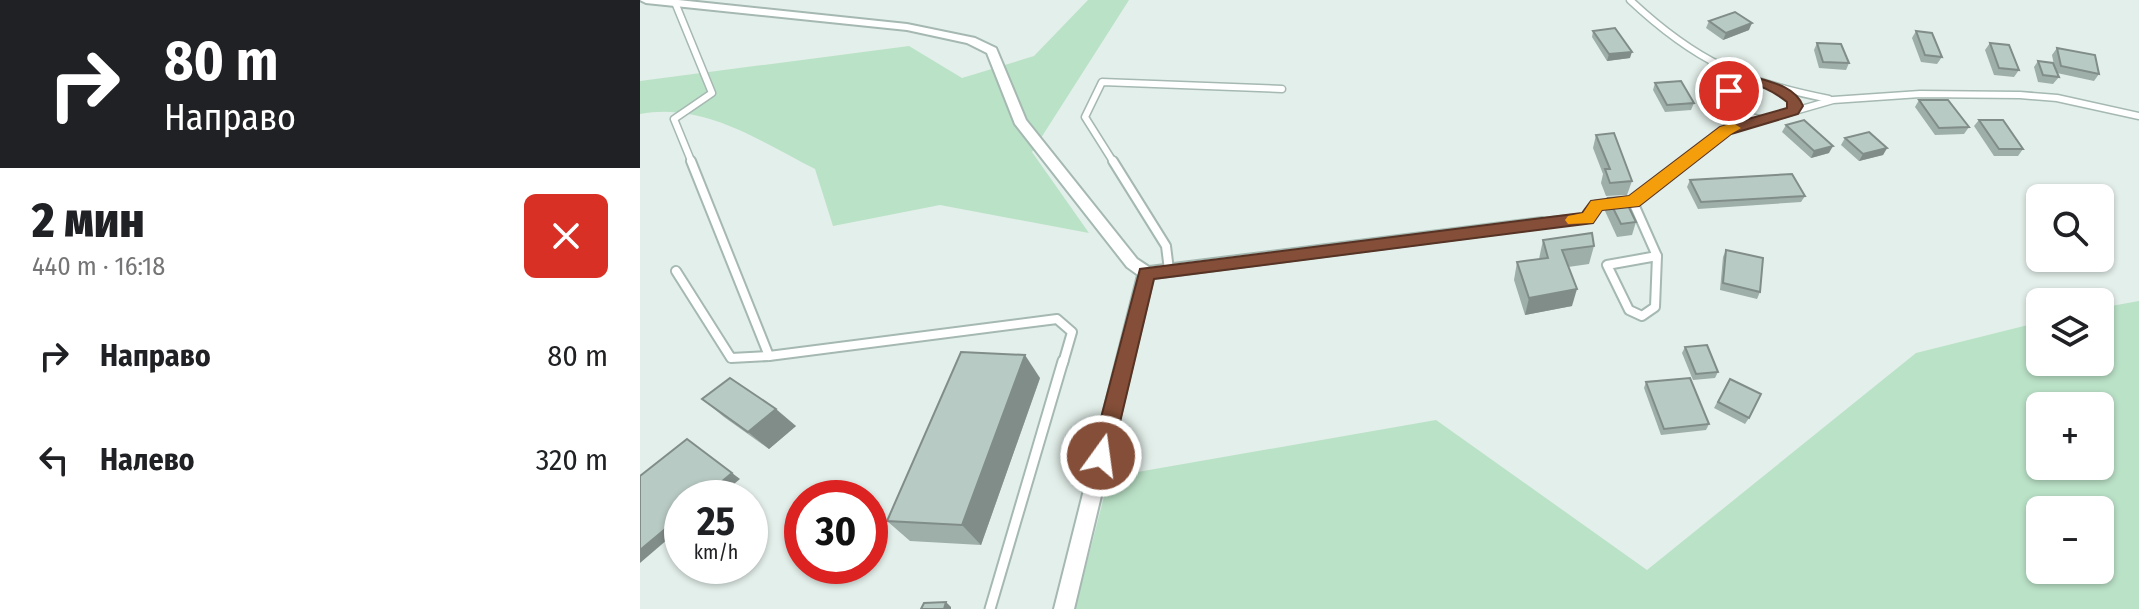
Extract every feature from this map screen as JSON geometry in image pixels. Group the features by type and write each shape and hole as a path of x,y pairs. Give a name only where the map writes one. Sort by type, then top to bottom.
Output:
{"street":[{"path":"648,0 907,27 971,40 992,51 1020,121 1132,263 1146,273 1542,223"},
{"path":"1064,609 1146,273"}],"lane":[{"path":"640,6 648,0"},
{"path":"1630,0 1670,38 1707,63 1781,90 1833,100"},
{"path":"675,1 712,93 674,119 769,356"},
{"path":"1707,63 1729,91 1733,115 1726,131"},
{"path":"1729,91 1735,82 1754,81"},
{"path":"1169,270 1166,246 1085,117 1102,82 1282,89"},
{"path":"1781,90 1794,100 1793,111"},
{"path":"1542,223 1588,218 1597,205 1633,202 1726,131 1833,100 1920,94 2020,95 2057,98 2139,116"},
{"path":"1732,105 1746,116 1761,119"},
{"path":"1633,202 1657,256 1655,307 1649,314 1634,314 1629,310 1607,265 1657,256"},
{"path":"676,271 731,358 769,356 1057,319 1072,332 990,609"}],"green space":[{"path":"1088,0 1129,0 1032,152 1089,233 940,205 833,226 815,169 731,126 709,119 664,112 640,114 640,81 909,46 962,78 1034,56"},
{"path":"2139,301 2139,609 1075,609 1109,477 1436,420 1647,570 1916,353 2026,326 2026,376 2114,376 2114,305"}],"building":[{"path":"1735,12 1752,23 1726,33 1709,21"},
{"path":"1615,28 1632,52 1609,54 1593,31"},
{"path":"1916,31 1932,33 1942,57 1925,55"},
{"path":"1817,43 1841,44 1849,63 1823,62"},
{"path":"1990,43 2009,45 2019,70 1999,68"},
{"path":"2057,48 2095,55 2099,74 2061,66"},
{"path":"2038,61 2053,63 2059,77 2043,75"},
{"path":"1681,81 1694,103 1667,105 1655,83"},
{"path":"1919,100 1948,100 1969,127 1939,128"},
{"path":"1804,120 1833,146 1814,151 1786,125"},
{"path":"1979,120 2003,120 2023,149 1999,149"},
{"path":"1869,132 1887,148 1863,154 1845,138"},
{"path":"1614,133 1632,181 1610,183 1605,169 1610,169 1596,135"},
{"path":"1792,174 1805,196 1701,202 1690,180"},
{"path":"1624,197 1636,222 1621,224 1608,198"},
{"path":"1592,233 1594,246 1562,250 1577,289 1529,298 1517,262 1548,258 1543,240"},
{"path":"1726,250 1763,258 1760,292 1723,283"},
{"path":"1707,345 1718,372 1696,374 1685,347"},
{"path":"961,352 1025,355 962,525 888,519"},
{"path":"730,378 776,409 748,432 702,399"},
{"path":"1690,378 1709,424 1664,429 1646,382"},
{"path":"1730,379 1761,394 1749,418 1718,402"},
{"path":"687,439 732,473 724,480 664,480 664,530 640,550 640,476"},
{"path":"946,602 944,609 921,609 924,603"}],"slow traffic":[{"path":"1573,220 1588,218 1597,205 1633,202 1733,128"}],"route":[{"path":"1101,456 1146,273 1588,218 1597,205 1633,202 1726,131 1793,111 1795,106 1794,100 1781,90 1754,81 1735,82 1729,91"}]}
